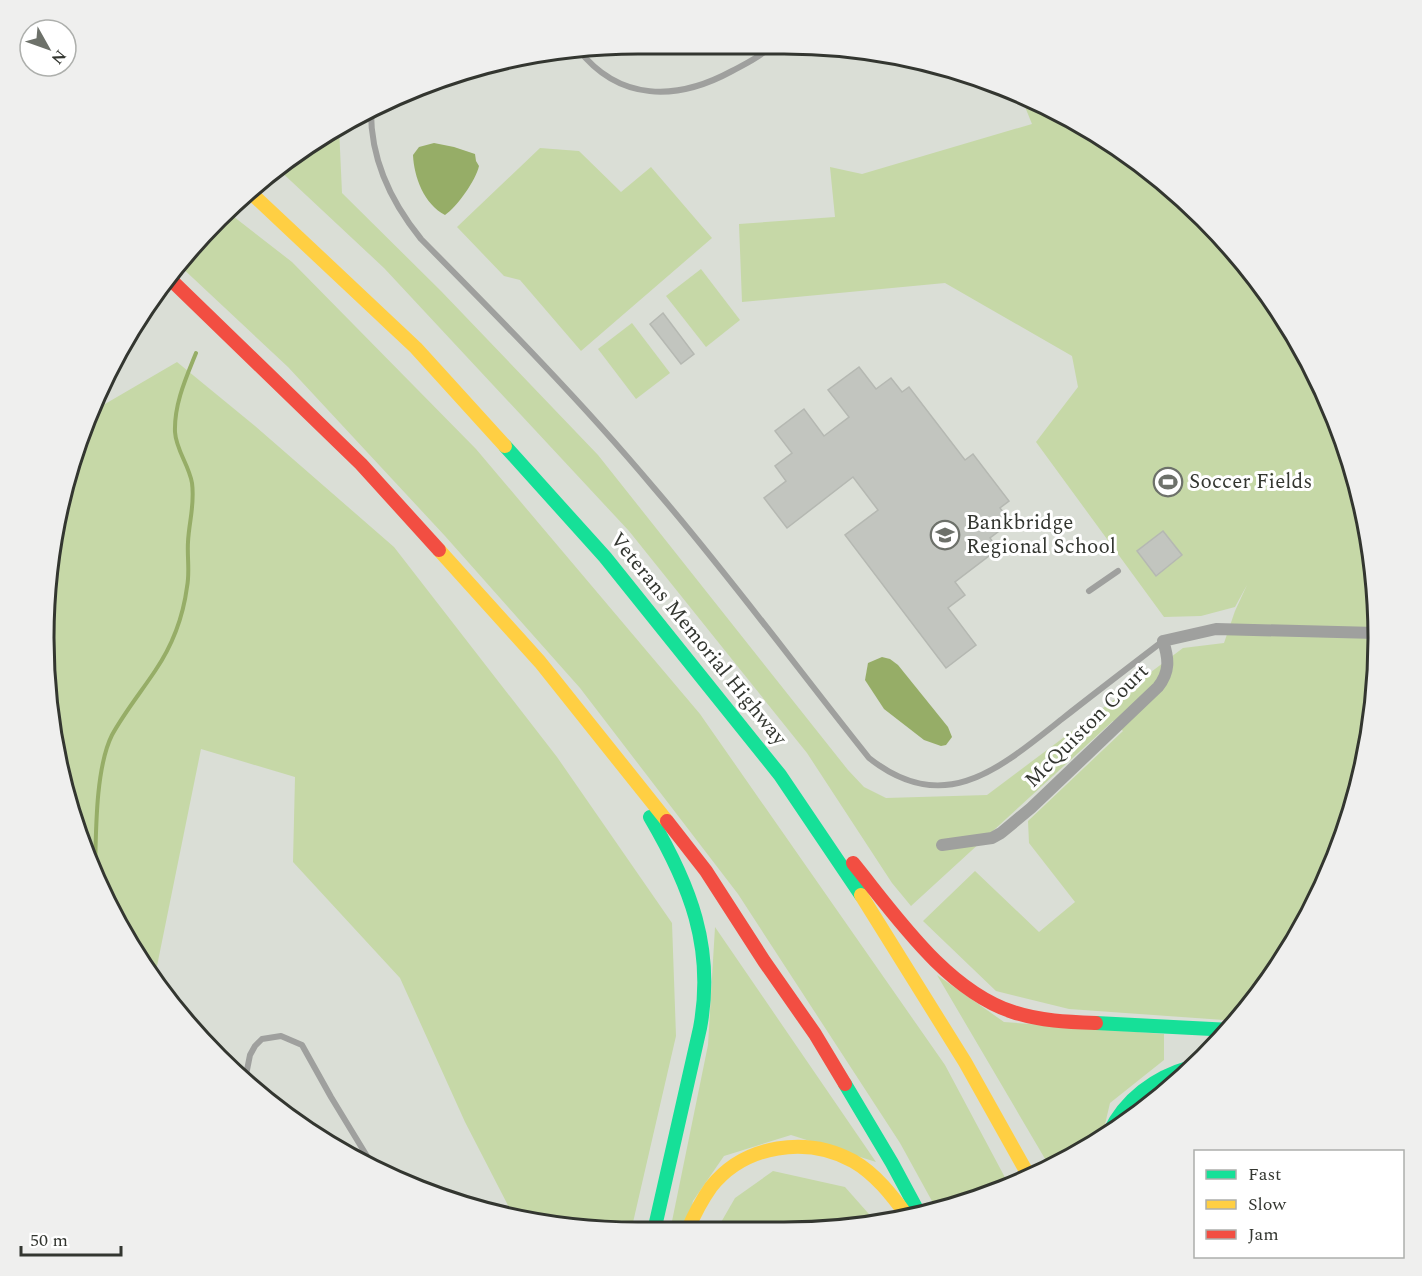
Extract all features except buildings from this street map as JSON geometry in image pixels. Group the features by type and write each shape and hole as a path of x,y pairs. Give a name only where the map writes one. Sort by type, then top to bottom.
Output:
{"highway":[{"name":"Veterans Memorial Highway","path":"255,197 416,348 606,556 780,775 825,841 965,1062 1025,1170"},
{"path":"174,284 321,425 413,520 540,662 706,871 764,961 815,1034 916,1207"},
{"path":"643,791 646,810 678,866 691,895 700,931 706,977 698,1037 656,1222"},
{"path":"825,841 842,850 947,970 971,991 999,1007 1014,1013 1046,1019 1217,1029"},
{"path":"1117,1118 1130,1101 1142,1091 1172,1074"},
{"path":"691,1222 701,1201 721,1175 747,1157 778,1147 793,1146 826,1150 855,1162 885,1189 902,1210"}],"street":[{"path":"1163,641 1216,629 1368,633"},
{"name":"McQuiston Court","path":"942,845 992,838 1031,808 1166,677 1168,656 1163,641"}],"lane":[{"path":"584,57 609,78 640,90 663,93 686,90 705,84 762,54"},
{"path":"372,118 376,152 383,178 407,222 545,367 653,486 752,607 869,758 884,770 914,783 929,786 954,784 982,775 1014,756 1163,641"},
{"path":"1089,591 1118,571"},
{"path":"247,1071 250,1055 262,1039 281,1036 302,1045 365,1154"}],"shaded area":[{"path":"1025,106 1076,132 1140,175 1197,225 1247,282 1290,346 1324,415 1337,450 1357,524 1367,600 1367,676 1357,752 1348,789 1324,861 1290,930 1270,962 1225,1020 1069,1009 996,991 923,921 975,871 1039,932 1075,902 1029,843 1028,821 1123,731 1113,721 911,906 892,883 807,753 629,531 384,268 283,174 339,136 342,193 441,291 598,455 848,770 864,787 886,798 987,795 1183,648 1224,643 1247,585 1235,607 1201,616 1164,617 1036,442 1078,387 1072,356 945,283 742,302 739,224 835,217 830,167 862,174 1032,124"},
{"path":"434,143 475,154 479,166 465,193 445,215 426,197 418,181 414,163 413,155 419,147"},
{"path":"540,148 579,151 621,192 651,167 712,238 581,351 520,280 504,276 457,227"},
{"path":"234,217 292,262 476,449 700,714 945,1065 1006,1179 933,1203 900,1143 738,894 580,688 445,536 288,367 185,270"},
{"path":"701,269 740,320 706,347 666,296"},
{"path":"632,323 670,373 636,399 598,349"},
{"path":"177,362 255,426 394,547 557,757 672,923 676,1036 633,1222 562,1217 509,1207 465,1122 400,978 293,862 295,777 201,749 157,968 152,962 114,896 85,826 65,752 55,676 55,600 65,524 85,450 102,406"},
{"path":"882,657 898,665 948,727 952,737 946,745 941,746 924,740 884,709 865,680 868,663"},
{"path":"715,927 876,1162 791,1135 724,1156 693,1201 688,1222 672,1222 708,1045"},
{"path":"937,975 1004,1022 1164,1034 1164,1060 1110,1103 1105,1126 1046,1160"},
{"path":"773,1171 845,1187 870,1215 822,1221 721,1222 735,1198"}],"waterway":[{"path":"95,854 99,784 106,749 127,711 167,652 183,609 188,576 188,542 193,491 190,476 176,439 175,422 181,391 196,353"}],"traffic: fast":[{"path":"505,446 605,557 780,775 861,895"},
{"path":"650,817 677,867 696,918 704,971 704,999 700,1028 656,1222"},
{"path":"1096,1023 1217,1029"},
{"path":"1120,1115 1142,1091 1173,1073"},
{"path":"845,1084 916,1207"}],"traffic: slow":[{"path":"255,197 416,348 505,446"},
{"path":"439,550 540,662 667,821"},
{"path":"861,895 965,1062 1025,1170"},
{"path":"691,1222 707,1192 725,1173 741,1161 778,1148 816,1148 853,1161 877,1179 902,1210"}],"traffic: jam":[{"path":"174,283 361,464 439,550"},
{"path":"667,821 706,871 764,961 815,1034 845,1084"},
{"path":"853,863 924,949 966,987 989,1001 1023,1015 1096,1023"}],"place":[{"name":"Soccer Fields","path":"1168,482"},
{"name":"Bankbridge Regional School","path":"945,535"}]}
